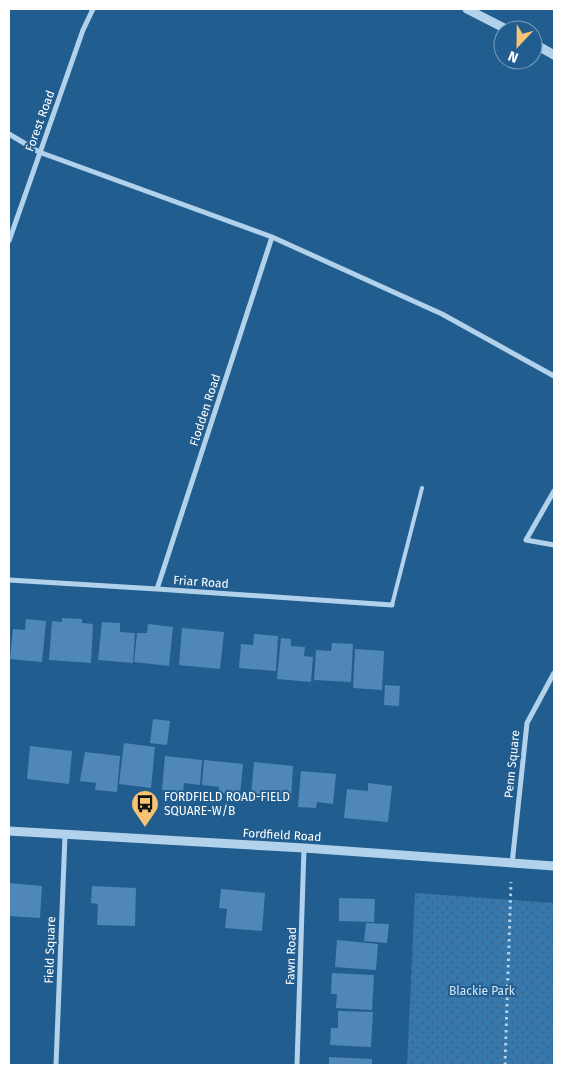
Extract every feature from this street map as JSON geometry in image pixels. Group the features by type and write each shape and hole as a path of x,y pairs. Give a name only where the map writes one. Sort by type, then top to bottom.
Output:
{"street":[{"name":"Forest Road","path":"9,241 83,30 93,9"},
{"path":"467,9 493,22"},
{"path":"543,49 554,55"},
{"path":"9,134 39,152 272,237 442,314 554,376"},
{"name":"Flodden Road","path":"157,589 272,237"},
{"path":"554,490 526,540 554,545"},
{"name":"Friar Road","path":"9,580 392,605"},
{"name":"Penn Square","path":"512,864 527,723 554,672"},
{"name":"Fordfield Road","path":"9,831 304,848 554,866"},
{"name":"Field Square","path":"56,1065 65,835"},
{"name":"Fawn Road","path":"297,1065 304,848"}],"lane":[{"path":"392,605 422,488"}],"path":[{"path":"505,1065 512,864"}],"green space":[{"name":"Blackie Park","path":"415,893 554,903 554,1065 407,1065"}],"building":[{"path":"62,618 82,619 82,623 93,624 91,663 49,660 52,621 62,622"},
{"path":"26,619 46,621 42,662 10,659 13,629 25,630"},
{"path":"102,622 120,623 120,632 135,633 133,663 98,660"},
{"path":"148,624 173,627 169,666 134,662 137,633 147,633"},
{"path":"182,628 224,632 220,669 179,665"},
{"path":"254,634 278,636 276,671 239,668 241,644 253,645"},
{"path":"281,638 291,639 291,646 305,647 304,656 313,657 311,682 277,679"},
{"path":"332,643 353,644 351,682 314,680 316,650 331,651"},
{"path":"355,649 384,651 382,690 353,688"},
{"path":"385,685 400,686 399,706 384,705"},
{"path":"153,719 170,721 167,745 150,743"},
{"path":"124,743 155,747 151,788 119,784"},
{"path":"30,746 72,751 69,784 27,779"},
{"path":"85,752 120,756 117,792 95,790 96,783 80,781"},
{"path":"165,756 202,760 200,785 184,783 183,792 162,790"},
{"path":"204,760 243,764 240,795 219,793 219,787 202,785"},
{"path":"254,762 293,766 291,800 251,796"},
{"path":"301,771 336,774 333,804 317,802 316,808 298,807"},
{"path":"368,783 392,786 388,822 344,818 347,789 368,791"},
{"path":"9,883 42,886 40,918 9,916"},
{"path":"92,886 136,888 135,926 97,925 98,904 91,903"},
{"path":"221,889 265,893 262,931 225,928 227,909 219,908"},
{"path":"339,898 375,899 374,922 339,921"},
{"path":"366,923 389,924 387,943 364,941"},
{"path":"337,940 378,944 376,970 335,967"},
{"path":"332,973 374,975 372,1010 336,1008 337,994 331,994"},
{"path":"338,1011 373,1012 371,1047 330,1045 331,1028 338,1028"},
{"path":"329,1057 372,1059 372,1065 329,1065"}],"place":[{"name":"FORDFIELD ROAD-FIELD SQUARE-W/B","path":"145,828"}]}
